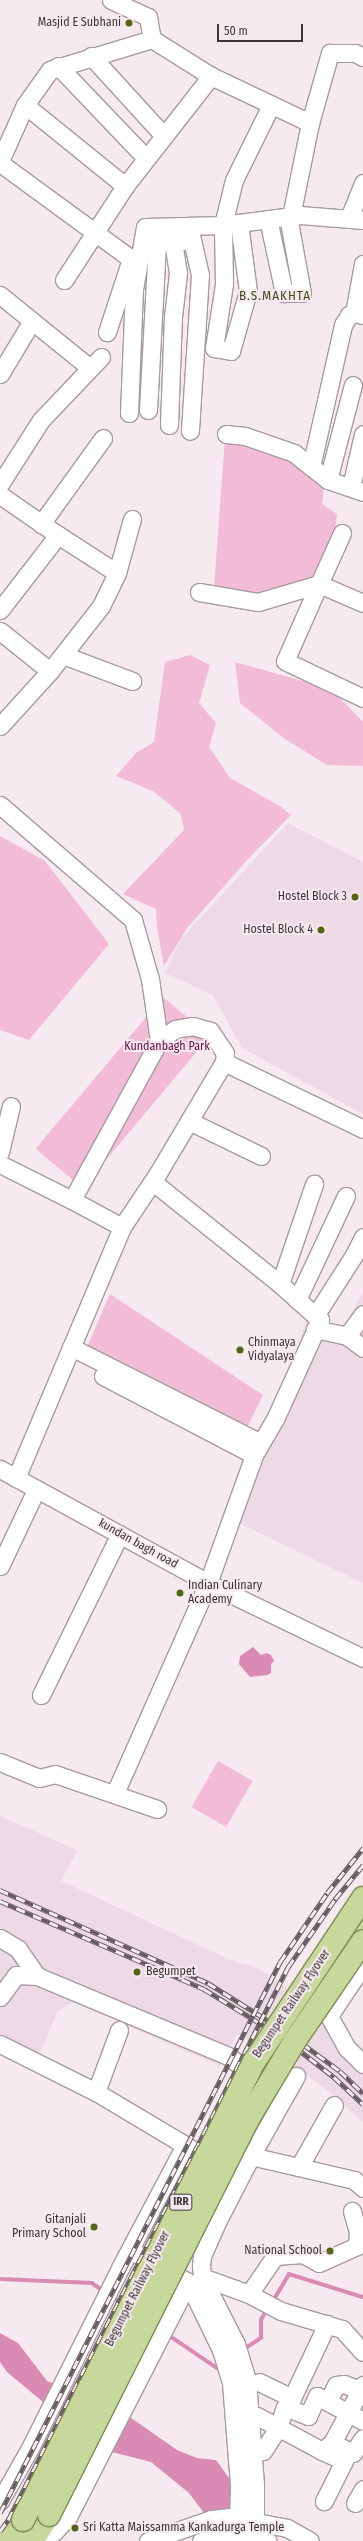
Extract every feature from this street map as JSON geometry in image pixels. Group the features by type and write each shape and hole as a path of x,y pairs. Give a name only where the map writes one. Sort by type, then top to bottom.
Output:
{"main road":[{"name":"Begumpet Railway Flyover","path":"8,2541 23,2520 254,2062 363,1898"},
{"name":"IRR","path":"328,1992 363,1925"},
{"name":"Begumpet Railway Flyover","path":"43,2535 248,2119 274,2073 363,1941"}],"street":[{"path":"111,0 148,17 152,39 211,76 310,123"},
{"path":"131,260 0,162 25,106 50,70 58,66 152,39"},
{"path":"268,219 284,293 302,293 290,216 310,123 330,53 354,53 363,57"},
{"path":"91,56 164,136"},
{"path":"58,66 146,158"},
{"path":"64,280 96,233 125,186 211,76"},
{"path":"231,224 248,291 231,351 214,348 224,284 231,224 234,180 271,105"},
{"path":"25,106 125,186"},
{"path":"148,410 157,242 173,243 190,233 231,224 290,216 356,219 363,183"},
{"path":"144,227 190,233"},
{"path":"107,332 131,260 144,227"},
{"path":"129,413 134,289 144,227"},
{"path":"190,233 200,275 190,431"},
{"path":"169,425 173,317 178,273 173,243"},
{"path":"311,467 343,325 349,315 359,314 363,264"},
{"path":"0,295 32,321 95,362 41,420 0,484"},
{"path":"0,374 32,321"},
{"path":"328,480 353,385"},
{"path":"226,434 245,436 294,453 328,480 357,490 363,434"},
{"path":"41,524 103,438"},
{"path":"0,495 41,524 117,573"},
{"path":"0,726 50,671 101,606 117,573 132,520"},
{"path":"342,533 285,661 363,698"},
{"path":"0,610 58,535"},
{"path":"199,592 258,602 319,584 363,603"},
{"path":"0,631 50,671"},
{"path":"63,655 132,681"},
{"path":"0,805 133,920 150,979 159,1041"},
{"path":"16,1478 122,1227 153,1182 224,1062 225,1053 210,1031 193,1026 175,1029 159,1041 72,1200"},
{"path":"224,1062 363,1129"},
{"path":"0,1152 11,1106"},
{"path":"189,1121 261,1156"},
{"path":"0,1164 122,1227"},
{"path":"153,1182 280,1284 297,1300 315,1323 347,1336 363,1348"},
{"path":"280,1284 314,1184"},
{"path":"297,1300 346,1196"},
{"path":"115,1793 208,1583 257,1449 276,1417 315,1323 363,1237"},
{"path":"347,1336 363,1314"},
{"path":"69,1352 257,1449"},
{"name":"kundan bagh road","path":"0,1469 208,1583 363,1658"},
{"path":"0,1566 36,1490"},
{"path":"41,1695 120,1534"},
{"path":"0,1762 39,1778 55,1774 115,1793 157,1809"},
{"path":"0,1938 18,1949 37,1976"},
{"path":"363,1965 329,2016 347,2048 363,2064"},
{"path":"0,1997 16,1975 37,1976 228,2056 283,2098"},
{"path":"96,2092 119,2030"},
{"path":"0,2044 96,2092 184,2147 243,2172"},
{"path":"43,2535 68,2517 170,2317 195,2280 202,2256 243,2172 296,2076"},
{"path":"299,2167 334,2105"},
{"path":"0,2501 37,2435 107,2293 184,2147"},
{"path":"251,2156 354,2180 363,2188"},
{"path":"249,2294 275,2256 304,2254 319,2263 357,2246 361,2229 352,2211"},
{"path":"130,2250 195,2280 249,2294 281,2311 342,2329 363,2352"},
{"path":"195,2280 236,2344 247,2380 255,2484 255,2521 262,2539 238,2536 214,2536 201,2541"},
{"path":"208,2302 231,2383 239,2484 238,2536"},
{"path":"259,2382 292,2398 327,2324"},
{"path":"327,2447 362,2388 344,2384 336,2385 328,2401"},
{"path":"263,2451 278,2428 285,2408 308,2416 317,2396 363,2421"},
{"path":"257,2416 278,2428 327,2447 353,2453 363,2438"},
{"path":"324,2501 344,2461 327,2447"},
{"path":"148,2541 211,2519 238,2518 287,2528 310,2541"}],"shaded area":[{"path":"288,823 363,862 363,1114 242,1048 213,995 165,973 181,939"},
{"path":"363,1292 363,1583 239,1523 308,1315 341,1333"},
{"path":"253,1647 261,1655 267,1653 271,1655 274,1661 271,1664 271,1673 267,1675 250,1677 239,1664 240,1656"},
{"path":"0,1816 77,1850 61,1881 235,1962 254,1966 277,1980 329,2024 334,2043 363,2071 363,2122 327,2090 295,2067 237,2034 220,2066 73,2002 57,2012 38,2059 0,2042"},
{"path":"0,2333 18,2343 47,2381 124,2413 177,2450 197,2458 216,2460 274,2541 225,2541 189,2493 151,2462 108,2451 43,2402 7,2372 0,2362"}],"green space":[{"path":"225,438 280,453 307,470 324,486 322,504 337,514 335,530 314,582 251,597 214,588"},
{"path":"190,655 210,665 199,703 216,723 209,747 230,778 280,806 291,815 248,859 187,928 164,966 157,928 156,909 123,894 184,830 181,814 153,791 116,776 136,753 154,742 165,662"},
{"path":"235,662 331,689 363,722 363,766 327,765 285,739 240,703"},
{"path":"0,836 45,861 109,944 29,1040 0,1030"},
{"name":"Kundanbagh Park","path":"163,997 210,1036 82,1188 36,1149"},
{"path":"110,1294 263,1395 245,1432 85,1352"},
{"path":"218,1761 253,1781 226,1827 192,1807"}],"waterway":[{"path":"273,2301 289,2274 363,2297"},
{"path":"0,2279 92,2283 104,2291"},
{"path":"111,2296 124,2304"},
{"path":"243,2350 261,2338 261,2320 267,2309"},
{"path":"167,2334 217,2368 221,2365"}],"railway":[{"path":"0,2513 280,1962 327,1893 363,1848"},
{"path":"0,2531 8,2520 288,1967 335,1899 363,1865"},
{"path":"0,1890 208,1983 288,2033 340,2071 363,2093"},
{"path":"0,1901 204,1989 281,2036 334,2077 363,2104"}],"place":[{"name":"Masjid E Subhani","path":"129,23"},
{"name":"Hostel Block 3","path":"355,897"},
{"name":"Hostel Block 4","path":"321,930"},
{"name":"Chinmaya Vidyalaya","path":"240,1350"},
{"name":"Indian Culinary Academy","path":"180,1593"},
{"name":"Begumpet","path":"137,1972"},
{"name":"Gitanjali Primary School","path":"94,2227"},
{"name":"National School","path":"330,2251"},
{"name":"Sri Katta Maissamma Kankadurga Temple","path":"75,2528"}],"district":[{"name":"B.S.MAKHTA","path":"275,296"}]}
